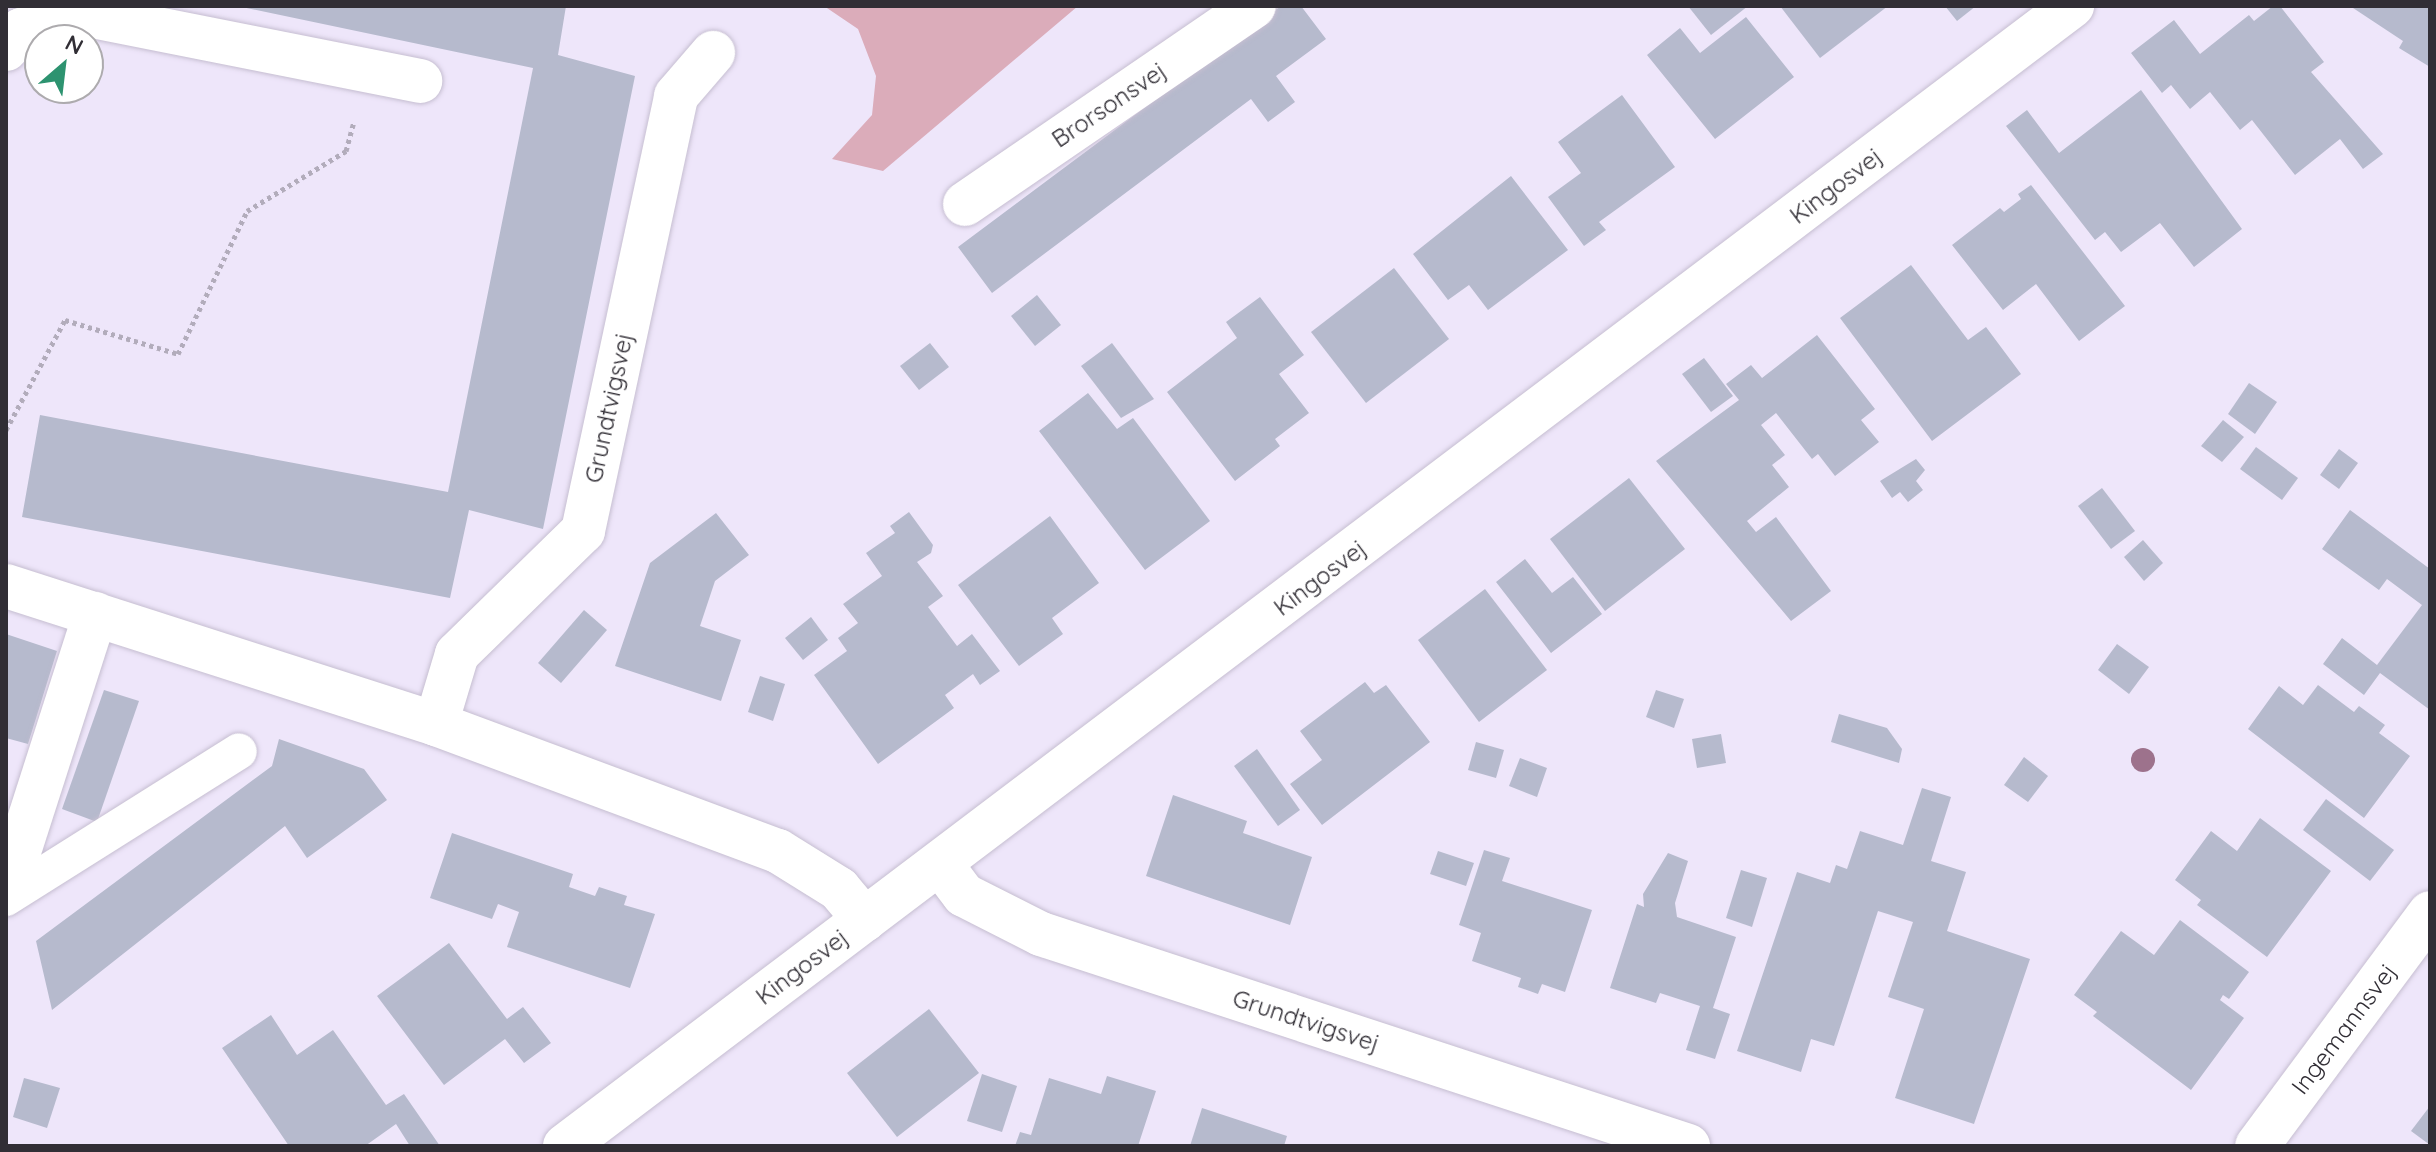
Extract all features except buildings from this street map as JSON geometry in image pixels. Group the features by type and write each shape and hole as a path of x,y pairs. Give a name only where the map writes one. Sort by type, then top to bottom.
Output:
{"street":[{"name":"Brorsonsvej","path":"965,204 1254,6"},
{"name":"Kingosvej","path":"565,1146 865,920 942,866 2072,6"},
{"path":"6,49 21,30 77,13 420,81"},
{"name":"Grundtvigsvej","path":"436,724 457,654 583,531 676,96 713,53"},
{"path":"6,586 436,724 778,851 839,889 865,920"},
{"path":"6,895 95,614"},
{"name":"Grundtvigsvej","path":"942,866 964,895 1041,934 1688,1146"},
{"name":"Ingemannsvej","path":"2257,1146 2430,913"}],"lane":[{"path":"6,895 239,751"}],"path":[{"path":"6,430 65,320 178,354 247,211 346,151 367,71"}],"shaded area":[{"path":"824,6 1078,6 883,171 832,159 872,115 876,76 858,29"}]}
